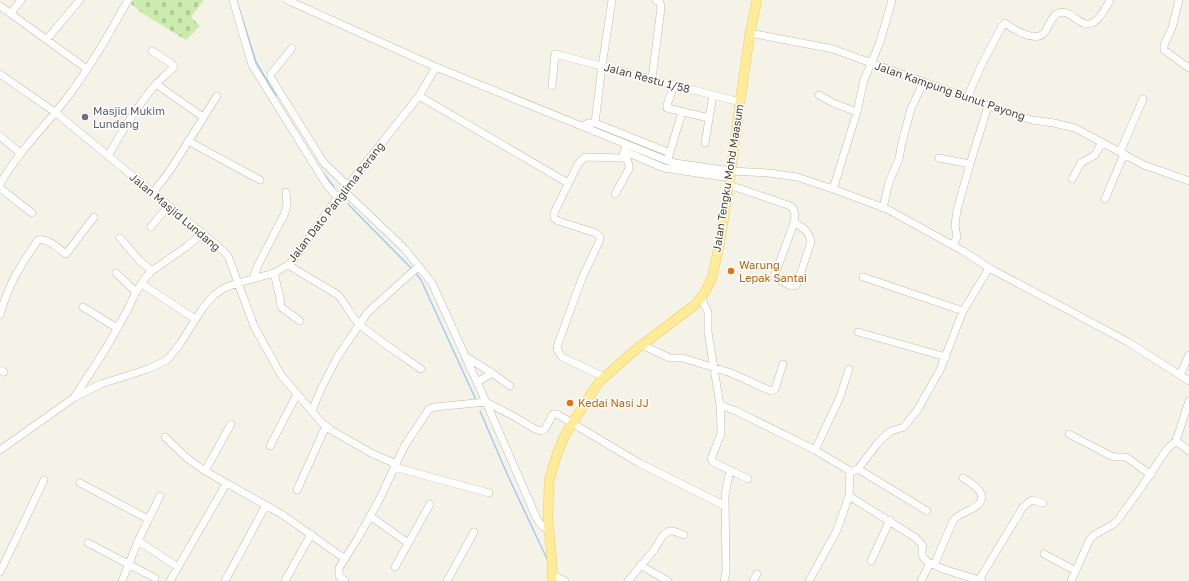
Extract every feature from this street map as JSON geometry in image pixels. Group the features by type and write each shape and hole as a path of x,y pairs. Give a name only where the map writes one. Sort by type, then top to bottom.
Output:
{"main road":[{"name":"Jalan Tengku Mohd Maasum","path":"552,578 548,500 550,473 572,422 591,393 604,377 642,345 696,304 712,278 720,242 750,33 757,0"}],"street":[{"path":"11,13 20,0"},
{"path":"46,40 80,0"},
{"path":"0,184 20,153 56,113 87,68 128,0"},
{"path":"233,0 252,65 326,184 338,198"},
{"path":"288,0 436,67 537,109 583,126 624,151 664,168 730,178 769,173 797,177 883,208 953,245 989,268 1128,342 1189,381"},
{"path":"595,123 612,0"},
{"path":"652,79 661,8 660,2 656,0"},
{"path":"833,189 857,112 864,80 880,42 892,0"},
{"path":"967,98 982,64 1005,23 1024,34 1038,36 1044,33 1057,13 1063,12 1087,24 1096,22 1110,0"},
{"path":"1178,0 1172,28 1164,46 1164,50 1189,68"},
{"path":"0,6 87,68"},
{"name":"Jalan Kampung Bunut Payong","path":"750,33 833,49 988,106 1032,120 1075,128 1144,165 1189,182"},
{"path":"292,48 270,78 324,163 394,238 415,269 432,283 537,519 542,526 549,531"},
{"path":"108,156 122,131 156,84 174,65 152,51"},
{"name":"Jalan Restu 1/58","path":"552,86 555,54 740,102"},
{"name":"Jalan Dato Panglima Perang","path":"1,449 74,397 101,384 148,369 167,360 180,344 195,319 214,295 224,288 274,273 288,265 338,198 419,96 436,67"},
{"name":"Jalan Masjid Lundang","path":"0,74 56,113 228,256 254,326 274,365 297,394 326,426 363,449 395,466 489,492"},
{"path":"883,208 889,182 899,159 911,109 923,82"},
{"path":"156,84 203,117"},
{"path":"674,85 666,105 667,108 709,118"},
{"path":"705,143 713,95"},
{"path":"819,95 833,103 857,112"},
{"path":"153,194 171,169 217,96"},
{"path":"419,96 568,183"},
{"path":"1105,199 1143,99"},
{"path":"953,245 957,237 954,225 957,210 988,106"},
{"path":"668,161 682,112"},
{"path":"583,126 588,123 595,123 670,153"},
{"path":"0,136 20,153"},
{"path":"188,141 260,180"},
{"path":"1072,179 1081,163 1095,155 1102,142"},
{"path":"615,194 629,169 624,151"},
{"path":"604,377 562,356 557,349 582,278 600,237 596,233 558,221 554,218 554,213 580,161 585,157 624,151 730,178 788,205 793,208 795,216 794,223 774,277 791,286 795,286 797,284 811,242 810,237 804,228 794,223"},
{"path":"939,158 970,164"},
{"path":"0,188 32,213"},
{"path":"253,280 258,265 285,213 287,204 286,192"},
{"path":"151,227 168,206"},
{"path":"0,315 10,285 24,260 38,240 43,239 66,254 94,217"},
{"path":"74,397 105,350 136,292 152,271 202,234"},
{"path":"120,238 139,260 152,271"},
{"path":"288,265 338,295 342,299 348,311 360,324 421,369"},
{"path":"720,405 736,411 815,450 850,471 858,469 886,435 891,431 904,427 921,402 946,357 962,311 989,268"},
{"path":"312,411 321,389 338,356 368,312 415,269"},
{"path":"116,273 136,292"},
{"path":"274,273 281,307 300,321"},
{"path":"863,277 962,311"},
{"path":"142,284 195,319"},
{"path":"701,298 708,312 708,332 720,405 721,434 711,459 715,463 748,479"},
{"path":"83,307 117,328"},
{"path":"858,332 946,357"},
{"path":"642,345 670,358 684,358 732,373 774,391 783,364"},
{"path":"1180,375 1189,355"},
{"path":"465,356 510,386"},
{"path":"815,450 840,397 849,369"},
{"path":"477,382 492,373"},
{"path":"270,446 297,394"},
{"path":"1071,581 1090,539 1094,535 1114,524 1151,475 1167,449 1176,441 1189,401"},
{"path":"345,581 339,576 339,568 370,516 405,445 428,409 435,407 486,402 538,431 543,431 545,429 554,414 572,422 639,463 725,506"},
{"path":"205,471 231,424"},
{"path":"297,490 326,426"},
{"path":"1069,434 1108,455 1114,457 1126,457 1151,475"},
{"path":"165,438 187,458 205,471 266,505 311,534 345,559"},
{"path":"1176,441 1189,451"},
{"path":"858,469 927,511"},
{"path":"724,581 726,572 725,490 730,470"},
{"path":"809,581 838,528 849,496 850,471"},
{"path":"921,581 932,564 953,521 958,515 975,508 980,502 980,491 963,478"},
{"path":"0,572 44,480"},
{"path":"80,483 148,519"},
{"path":"170,581 226,484"},
{"path":"122,581 138,541 160,496"},
{"path":"849,496 890,520 920,542 923,546 922,554 932,564 956,574 980,580 1023,507 1032,500 1043,503"},
{"path":"395,567 430,504"},
{"path":"225,581 266,505"},
{"path":"370,516 408,543"},
{"path":"872,561 890,520"},
{"path":"628,581 654,550 663,535 673,531 684,535"},
{"path":"447,581 474,532"},
{"path":"285,581 311,534"},
{"path":"138,541 178,567"},
{"path":"88,543 155,578"},
{"path":"1044,554 1076,571"},
{"path":"640,565 668,581"},
{"path":"753,581 757,574"},
{"path":"552,578 565,581"}],"green space":[{"path":"133,0 204,0 191,17 200,26 186,40 145,15 131,4"}],"waterway":[{"path":"239,8 256,62 276,96"},
{"path":"323,173 334,187"},
{"path":"348,204 412,269"},
{"path":"415,272 421,280 476,400"},
{"path":"480,411 508,476 548,561"}],"place":[{"name":"Masjid Mukim Lundang","path":"85,117"},
{"name":"Warung Lepak Santai","path":"731,271"},
{"name":"Kedai Nasi JJ","path":"570,403"}]}
